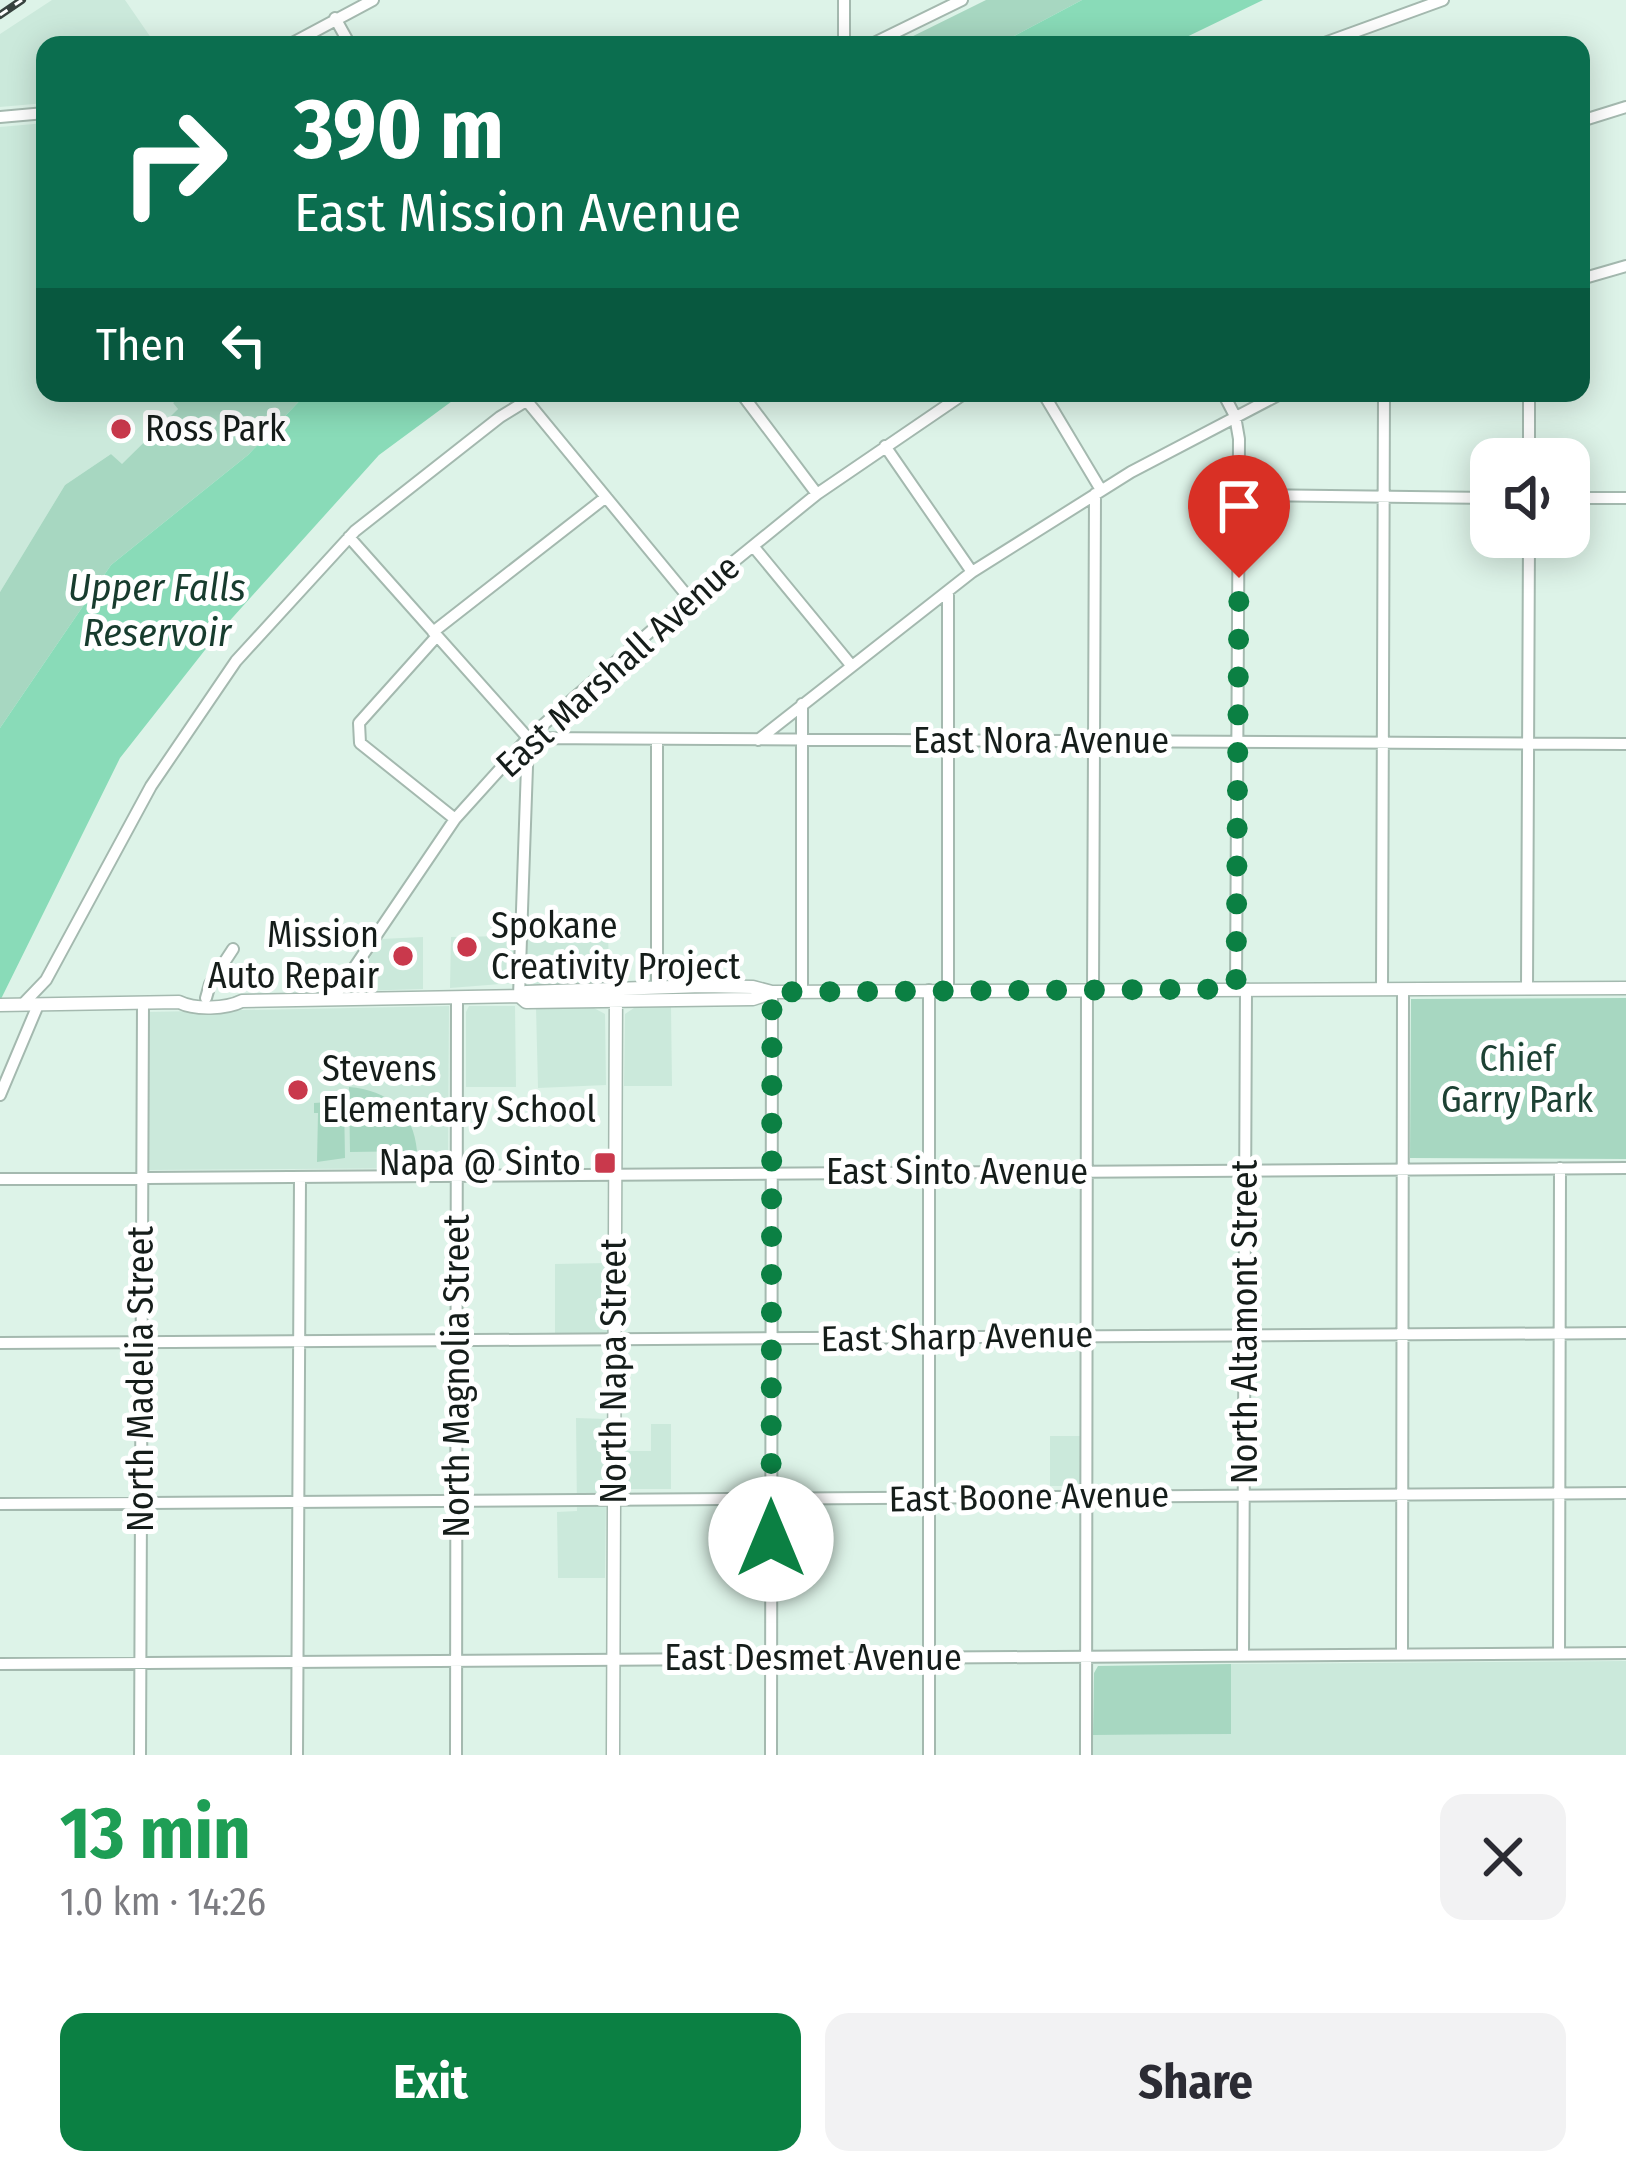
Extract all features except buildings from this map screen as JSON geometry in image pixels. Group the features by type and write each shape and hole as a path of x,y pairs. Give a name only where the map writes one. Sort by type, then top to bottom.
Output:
{"main road":[{"path":"616,995 657,987 753,987 772,992 1626,988"},
{"path":"179,1002 187,998 519,996 526,1002 616,995 753,999 772,992"},
{"name":"North Napa Street","path":"613,1755 616,995"},
{"path":"0,1005 179,1002 210,1006 242,1001"}],"street":[{"path":"305,36 373,0"},
{"path":"844,0 844,36"},
{"path":"888,36 962,0"},
{"path":"1351,36 1443,0"},
{"path":"335,18 345,36"},
{"path":"1590,119 1626,109"},
{"path":"0,117 36,114"},
{"path":"1590,276 1626,266"},
{"path":"20,1005 46,980 151,786 218,687 349,537 523,402"},
{"path":"528,402 689,598"},
{"path":"748,402 818,494"},
{"name":"East Marshall Avenue","path":"333,1000 455,819 528,738 753,546 942,402"},
{"path":"1048,402 1098,492 1086,1755"},
{"name":"North Altamont Street","path":"1227,402 1239,439 1240,495 1238,742 1246,1169 1243,1655"},
{"path":"758,740 972,572 1098,492 1263,402"},
{"path":"1382,989 1384,402"},
{"path":"1529,402 1529,438"},
{"path":"885,446 972,572"},
{"path":"1240,495 1470,498"},
{"path":"455,819 360,743 358,723 435,634 606,497"},
{"path":"1590,498 1626,498"},
{"path":"349,537 528,738 519,996"},
{"path":"753,546 851,665"},
{"path":"1527,988 1529,558"},
{"path":"948,591 948,990"},
{"path":"802,704 802,992"},
{"name":"East Nora Avenue","path":"528,738 1626,743"},
{"path":"657,739 657,987"},
{"path":"206,998 233,949"},
{"path":"46,980 59,1004"},
{"path":"1402,989 1402,1654"},
{"path":"929,990 929,1755"},
{"path":"771,1755 772,992"},
{"name":"North Magnolia Street","path":"456,1755 457,997"},
{"name":"North Madelia Street","path":"140,1755 142,1003"},
{"path":"0,1095 38,1005"},
{"path":"1559,1653 1560,1168"},
{"name":"East Sinto Avenue","path":"0,1179 1626,1168"},
{"path":"297,1755 300,1177"},
{"name":"East Sharp Avenue","path":"0,1343 1626,1333"},
{"name":"East Boone Avenue","path":"0,1504 1626,1493"},
{"name":"East Desmet Avenue","path":"0,1664 1626,1653"}],"shaded area":[{"path":"52,0 125,0 150,36 36,36 36,104 0,107 0,34"},
{"path":"36,124 36,402 174,402 178,409 122,465 111,454 65,485 0,592 0,127"},
{"path":"528,926 608,926 609,982 531,985 526,976"},
{"path":"516,936 512,983 450,988 451,937"},
{"path":"423,937 423,989 358,991 353,987 381,939"},
{"name":"Stevens Elementary School","path":"449,1006 448,1168 148,1170 148,1012"},
{"path":"469,1006 515,1006 516,1087 466,1087"},
{"path":"671,1006 672,1086 624,1086 625,1014 634,1008"},
{"path":"536,1007 594,1008 605,1014 606,1085 538,1088"},
{"path":"607,1263 608,1335 555,1335 555,1264"},
{"path":"576,1418 607,1419 605,1578 558,1578 557,1512 577,1511"},
{"path":"651,1424 671,1424 671,1489 620,1489 620,1451 651,1451"},
{"path":"1050,1436 1080,1436 1080,1486 1050,1486"},
{"path":"1626,1661 1626,1755 1093,1755 1093,1735 1231,1734 1231,1664"}],"green space":[{"path":"986,0 1082,0 1014,36 913,36"},
{"path":"298,402 248,455 111,565 0,728 0,592 65,485 111,454 122,464 178,409 173,403"},
{"name":"Chief Garry Park","path":"1626,998 1626,1159 1410,1158 1411,999"},
{"path":"349,1087 376,1093 396,1105 411,1125 417,1151 350,1152"},
{"path":"344,1101 345,1158 317,1162 314,1103"},
{"path":"1231,1664 1231,1734 1093,1735 1098,1666"}],"water":[{"path":"1082,0 1263,0 1189,36 1014,36"},
{"name":"Upper Falls Reservoir","path":"298,402 451,402 379,455 216,636 120,758 0,1001 0,728 111,565 248,455"}],"railway":[{"path":"0,15 22,0"}],"place":[{"name":"Ross Park","path":"121,429"},
{"name":"Spokane Creativity Project","path":"467,947"},
{"name":"Mission Auto Repair","path":"403,956"},
{"name":"Stevens Elementary School","path":"298,1090"},
{"name":"Napa @ Sinto","path":"605,1163"}],"route":[{"path":"771,1539 772,992 1236,989 1239,578"}]}
